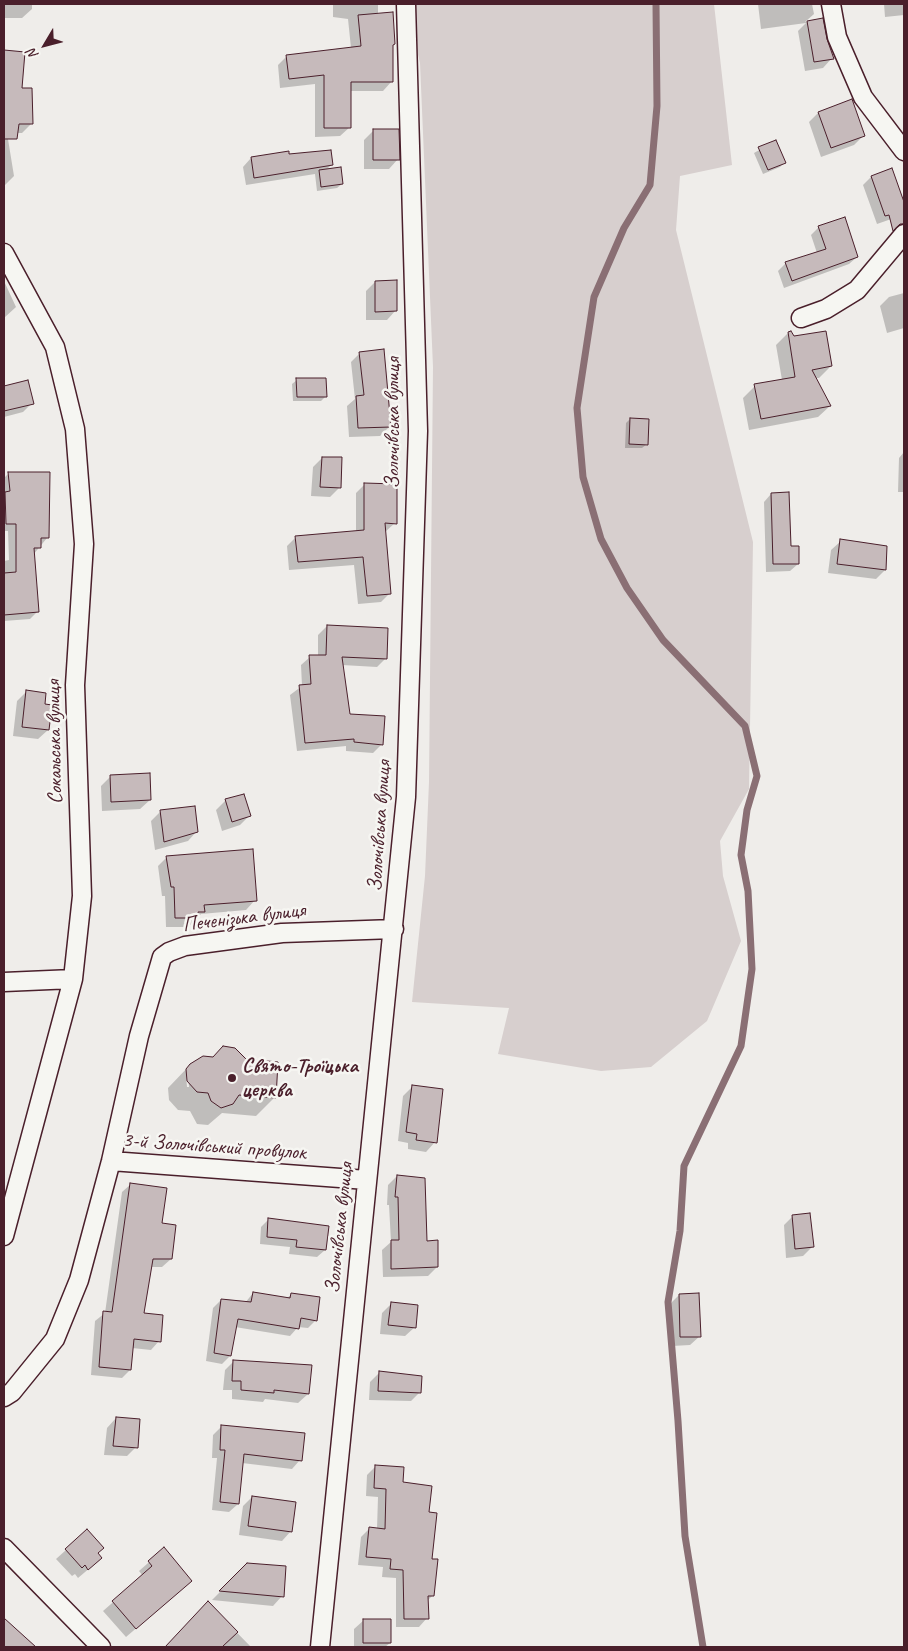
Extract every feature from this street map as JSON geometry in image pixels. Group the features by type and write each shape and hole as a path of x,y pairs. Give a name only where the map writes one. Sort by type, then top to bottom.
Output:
{"street":[{"name":"Золочівська вулиця","path":"320,1647 406,797 418,431 406,4"},
{"path":"831,4 836,37 863,98 904,151"},
{"path":"801,318 826,309 857,290 904,234"},
{"name":"Сокальська вулиця","path":"4,253 55,347 75,429 84,544 75,685 82,896 73,979 4,1236"},
{"name":"Печенізька вулиця","path":"111,1161 157,969 162,957 168,952 185,946 282,933 394,929"},
{"path":"4,982 73,979"},
{"name":"3-й Золочівський провулок","path":"4,1397 12,1392 55,1339 79,1280 111,1161 367,1180"},
{"path":"4,1548 101,1647"}],"shaded area":[{"path":"406,4 714,4 732,165 680,176 676,230 753,542 749,789 720,841 723,876 741,941 707,1021 651,1067 601,1071 498,1054 509,1008 412,1002 425,876 429,782 433,367 420,63"}],"building":[{"path":"393,12 395,44 393,45 393,82 351,82 351,128 324,128 324,75 289,79 286,55 361,46 358,15"},
{"path":"823,18 827,39 834,59 814,62 807,21"},
{"path":"4,50 25,52 22,88 32,88 33,124 19,124 17,139 4,139"},
{"path":"852,99 865,136 831,148 818,112"},
{"path":"373,129 399,129 400,160 373,160"},
{"path":"776,140 786,163 768,170 758,147"},
{"path":"331,150 333,165 254,178 251,157 289,151 289,154"},
{"path":"341,167 343,184 321,187 319,170"},
{"path":"892,168 904,202 904,224 900,224 893,231 889,215 885,216 871,176"},
{"path":"845,217 858,257 792,281 785,262 826,249 818,226"},
{"path":"397,280 397,311 375,312 375,281"},
{"path":"791,331 794,336 826,331 832,366 812,370 831,406 761,419 754,384 795,377 788,332"},
{"path":"384,349 391,427 358,428 356,396 364,395 359,352"},
{"path":"296,378 326,378 327,397 297,397"},
{"path":"28,380 34,404 4,411 4,386"},
{"path":"630,418 649,419 648,445 629,444"},
{"path":"322,457 342,457 341,488 320,487"},
{"path":"8,472 50,472 49,538 41,538 41,548 34,548 39,612 4,615 4,573 16,572 16,524 6,524 5,492 10,491"},
{"path":"364,483 397,484 397,524 385,523 391,594 367,596 363,557 298,562 295,536 364,530"},
{"path":"789,492 791,546 799,546 799,564 773,564 771,493"},
{"path":"840,539 887,546 886,570 837,564"},
{"path":"327,625 388,628 387,659 342,657 350,714 385,716 383,745 354,742 354,739 305,743 299,685 311,684 309,655 326,655"},
{"path":"26,690 46,693 45,704 52,705 49,730 22,727"},
{"path":"150,773 151,800 111,802 110,775"},
{"path":"244,794 251,816 232,822 225,799"},
{"path":"195,806 198,832 164,842 160,810"},
{"path":"253,849 257,901 204,905 205,912 198,912 198,918 175,918 174,887 171,887 166,856"},
{"name":"Свято-Троїцька церква","path":"223,1046 235,1048 246,1059 278,1062 276,1098 239,1095 233,1104 221,1108 211,1101 208,1093 197,1092 187,1081 186,1069 190,1064 203,1056 213,1057"},
{"path":"412,1085 443,1089 437,1143 416,1140 417,1134 406,1132"},
{"path":"397,1175 425,1178 427,1241 438,1240 438,1267 391,1269 391,1240 399,1240 398,1197 395,1197"},
{"path":"130,1183 167,1188 162,1223 176,1225 172,1259 153,1259 144,1313 163,1315 161,1342 134,1339 131,1370 99,1367 103,1311 112,1312"},
{"path":"810,1213 814,1247 795,1249 792,1215"},
{"path":"268,1218 329,1226 326,1250 296,1247 297,1240 267,1237"},
{"path":"253,1292 290,1298 291,1293 320,1297 317,1321 301,1318 299,1329 238,1319 231,1356 214,1353 221,1299 251,1302"},
{"path":"699,1293 701,1337 680,1337 679,1294"},
{"path":"391,1302 418,1305 416,1328 388,1325"},
{"path":"233,1360 312,1365 309,1394 274,1390 274,1393 241,1390 241,1381 232,1381"},
{"path":"379,1371 422,1376 421,1393 378,1391"},
{"path":"116,1417 140,1419 138,1448 113,1446"},
{"path":"221,1425 305,1433 302,1461 244,1454 239,1504 220,1502 225,1450 220,1450"},
{"path":"375,1465 404,1467 403,1482 432,1486 429,1512 437,1513 432,1559 438,1559 434,1596 428,1596 429,1619 404,1619 403,1570 390,1569 391,1559 366,1557 369,1527 385,1529 386,1489 374,1488"},
{"path":"252,1496 296,1502 292,1532 248,1526"},
{"path":"87,1529 104,1548 98,1553 102,1558 88,1570 85,1565 82,1568 65,1549"},
{"path":"164,1547 192,1581 136,1629 112,1601 152,1566 148,1561"},
{"path":"247,1563 286,1566 284,1597 219,1591"},
{"path":"208,1601 238,1632 222,1647 165,1647"},
{"path":"4,1618 36,1647 4,1647"},
{"path":"363,1619 391,1619 391,1643 363,1643"}],"waterway":[{"path":"656,4 657,106 650,185 624,228 594,297 577,408 583,477 601,539 627,588 663,640 745,726 757,776 747,810 741,855 748,891 752,969 741,1046 684,1166 680,1231 668,1302 685,1536 703,1647"}],"place":[{"name":"Свято-Троїцька церква","path":"232,1078"}]}
